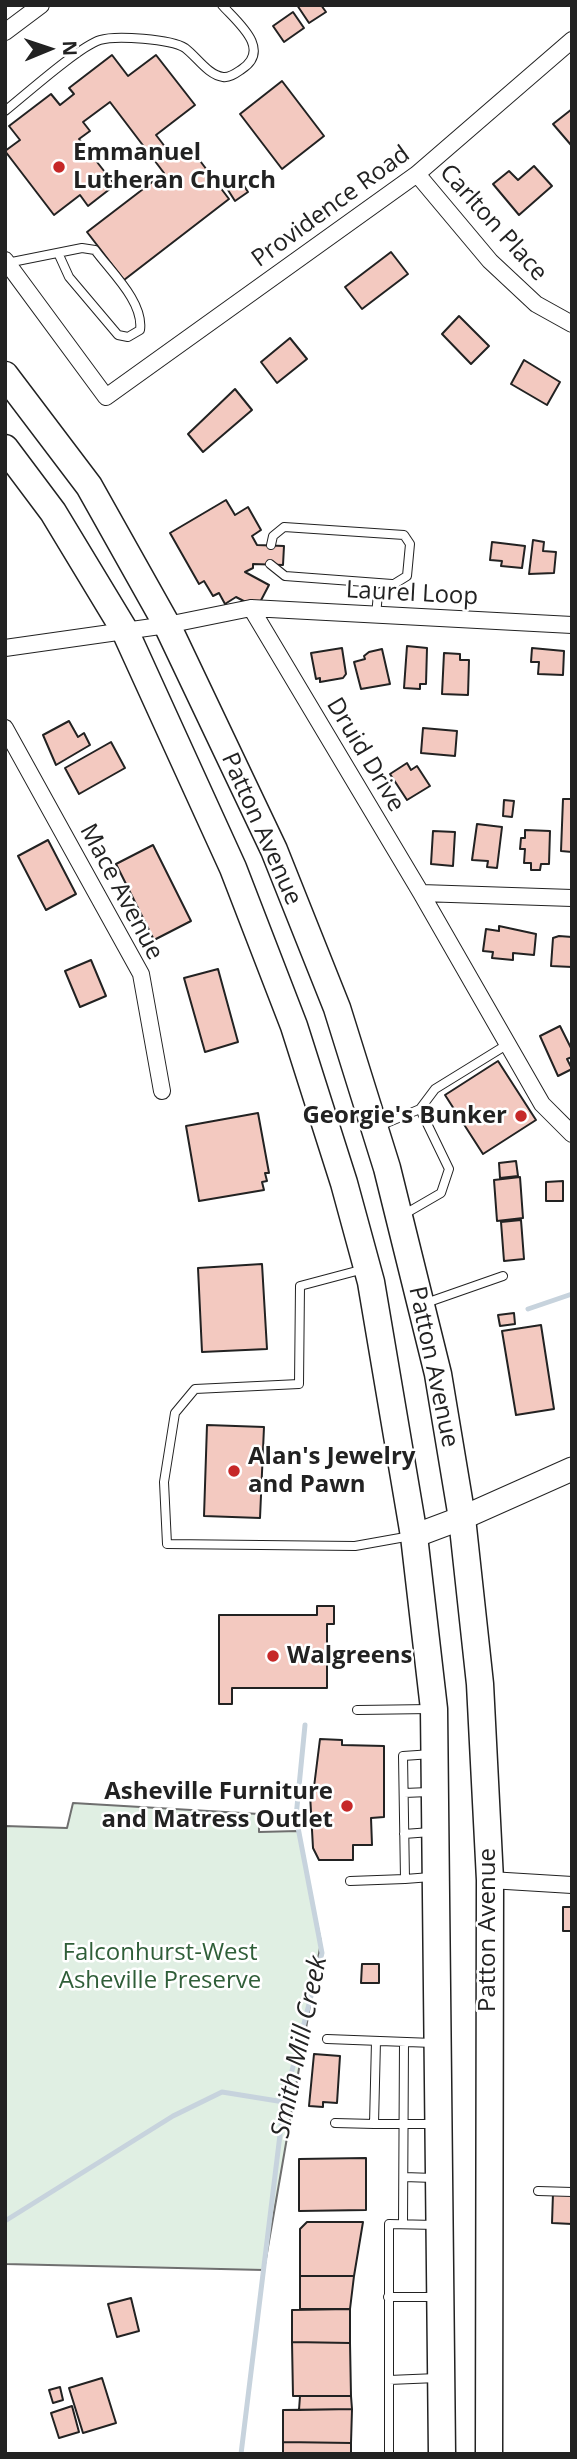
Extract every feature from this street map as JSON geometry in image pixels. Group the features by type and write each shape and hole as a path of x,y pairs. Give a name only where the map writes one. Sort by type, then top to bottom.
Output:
{"main road":[{"name":"Patton Avenue","path":"5,374 89,486 167,625 274,850 337,1008 375,1129 400,1216 438,1374 462,1518 480,1684 490,1880 489,2454"},
{"name":"Patton Avenue","path":"5,448 54,512 125,631 233,868 294,1026 344,1183 367,1268 389,1379 414,1536 434,1709 438,1877 442,2454"},
{"path":"414,1536 462,1518 572,1469"}],"street":[{"path":"5,32 41,5"},
{"name":"Providence Road","path":"6,262 106,397 417,174 572,40"},
{"name":"Carlton Place","path":"417,174 491,261 536,304 572,324"},
{"path":"5,648 167,625 251,608"},
{"name":"Laurel Loop","path":"251,608 572,625"},
{"name":"Druid Drive","path":"251,608 421,893 542,1104 572,1134"},
{"name":"Mace Avenue","path":"5,728 141,974 162,1091"},
{"path":"421,893 572,898"},
{"path":"490,1880 572,1885"}],"lane":[{"path":"5,111 92,44 110,38 183,46 208,69 221,77 230,77 248,65 255,48 252,39 222,5"},
{"path":"6,262 32,256 59,256 82,248 94,250 142,317 140,330 128,337 117,335 69,277 59,256"},
{"path":"270,565 285,576 392,584 404,581 409,569 409,539 397,532 284,527 272,536 271,545"},
{"path":"376,615 378,594 392,584"},
{"path":"375,1129 420,1108 435,1089 508,1044"},
{"path":"400,1216 441,1193 449,1168 420,1108"},
{"path":"367,1268 300,1286 299,1384 195,1389 175,1413 164,1482 167,1545 355,1546 414,1536"},
{"path":"421,1305 503,1276"},
{"path":"357,1710 434,1709"},
{"path":"405,1879 403,1756 435,1754"},
{"path":"404,1793 436,1792"},
{"path":"404,1834 437,1832"},
{"path":"350,1881 438,1877"},
{"path":"327,2039 439,2043"},
{"path":"374,2124 376,2041"},
{"path":"403,2224 404,2042"},
{"path":"335,2123 440,2124"},
{"path":"404,2177 441,2178"},
{"path":"538,2191 572,2192"},
{"path":"389,2454 389,2224 441,2225"},
{"path":"388,2297 442,2297"},
{"path":"389,2380 443,2378"}],"green space":[{"name":"Falconhurst-West Asheville Preserve","path":"73,1803 259,1814 259,1832 298,1831 321,1942 264,2270 5,2264 5,1826 67,1828"}],"building":[{"path":"297,5 321,5 326,12 309,23"},
{"path":"293,12 304,28 284,42 273,26"},
{"name":"Emmanuel Lutheran Church","path":"112,55 128,76 156,55 195,105 156,135 176,161 191,149 229,199 124,280 87,232 164,173 110,102 83,122 90,131 79,139 115,185 88,206 80,195 54,215 5,151 20,140 9,126 51,94 60,105 74,94 69,88"},
{"path":"282,81 324,136 282,169 240,114"},
{"path":"572,109 572,144 571,145 553,124"},
{"path":"534,166 552,186 519,215 493,184 509,171 518,180"},
{"path":"241,181 248,192 235,201 228,190"},
{"path":"391,252 408,274 362,309 345,287"},
{"path":"459,316 489,346 471,364 442,334"},
{"path":"290,338 307,359 277,383 261,362"},
{"path":"524,360 560,382 547,405 511,384"},
{"path":"235,389 252,410 203,452 188,434"},
{"path":"226,500 235,515 248,507 261,530 252,536 257,545 284,546 283,565 253,564 253,568 245,572 269,585 257,608 236,597 225,604 219,593 213,596 204,581 199,584 170,533"},
{"path":"533,540 544,542 543,551 556,552 554,573 529,574"},
{"path":"492,542 525,546 522,568 501,566 502,561 490,560"},
{"path":"407,646 427,648 426,684 420,684 420,689 404,688"},
{"path":"342,648 346,674 343,678 320,682 320,678 316,679 311,653"},
{"path":"532,648 564,651 563,675 538,674 539,662 531,662"},
{"path":"382,649 390,684 361,689 354,662 365,659 364,656 369,652"},
{"path":"444,653 460,654 460,660 469,660 468,695 442,694"},
{"path":"69,721 78,737 84,733 90,745 56,765 43,735"},
{"path":"423,728 457,731 455,756 421,753"},
{"path":"111,742 125,768 79,794 65,768"},
{"path":"407,763 411,770 417,766 430,786 407,800 390,774"},
{"path":"563,799 572,799 572,852 561,851"},
{"path":"504,800 514,801 512,817 503,816"},
{"path":"477,824 502,827 497,868 487,867 488,861 472,860"},
{"path":"525,830 550,831 549,864 541,864 540,870 531,870 531,863 524,863 525,849 520,849"},
{"path":"433,831 455,832 453,866 431,864"},
{"path":"48,840 76,894 46,910 18,856"},
{"path":"153,845 191,921 154,940 116,864"},
{"path":"499,926 536,934 534,955 513,953 513,960 492,958 493,952 483,951 486,929 499,931"},
{"path":"572,937 572,967 551,966 553,938"},
{"path":"91,960 106,996 80,1007 65,971"},
{"path":"218,969 238,1042 205,1052 184,978"},
{"path":"560,1026 572,1050 572,1057 567,1059 572,1069 558,1076 540,1036"},
{"path":"498,1061 536,1120 483,1154 445,1095"},
{"path":"258,1113 269,1173 265,1173 267,1181 262,1182 264,1190 199,1201 186,1126"},
{"path":"516,1161 518,1176 500,1178 499,1163"},
{"path":"520,1177 523,1218 497,1221 494,1180"},
{"path":"563,1181 563,1201 546,1201 546,1182"},
{"path":"521,1220 524,1259 504,1261 501,1222"},
{"path":"262,1264 267,1349 202,1352 198,1268"},
{"path":"514,1313 515,1324 500,1326 498,1315"},
{"path":"541,1325 554,1409 516,1415 502,1331"},
{"name":"Alan's Jewelry and Pawn","path":"207,1425 264,1427 260,1518 204,1516"},
{"name":"Walgreens","path":"317,1606 334,1606 334,1624 327,1624 327,1688 232,1688 232,1704 219,1704 219,1615 317,1615"},
{"name":"Asheville Furniture and Matress Outlet","path":"320,1739 342,1740 342,1745 384,1746 384,1817 371,1818 372,1845 353,1845 353,1860 319,1860 313,1848 310,1794 314,1787"},
{"path":"563,1907 572,1907 572,1931 563,1931"},
{"path":"362,1964 379,1964 379,1983 361,1983"},
{"path":"314,2054 340,2056 337,2103 323,2102 323,2107 309,2106"},
{"path":"366,2158 366,2210 299,2211 299,2159"},
{"path":"553,2193 572,2194 572,2224 552,2223"},
{"path":"307,2222 363,2222 354,2276 300,2276 300,2229"},
{"path":"300,2276 354,2276 350,2309 300,2309"},
{"path":"131,2298 139,2331 117,2337 108,2304"},
{"path":"350,2309 350,2343 292,2342 292,2310"},
{"path":"292,2342 350,2343 351,2396 293,2396"},
{"path":"102,2378 116,2423 83,2433 69,2388"},
{"path":"60,2387 63,2400 53,2403 49,2390"},
{"path":"300,2396 351,2396 352,2409 299,2410"},
{"path":"72,2406 79,2432 59,2438 51,2413"},
{"path":"352,2409 351,2443 283,2442 283,2410"},
{"path":"283,2442 351,2443 351,2454 283,2454"}],"waterway":[{"name":"Smith Mill Creek","path":"528,1309 572,1294"},
{"name":"Smith Mill Creek","path":"241,2454 284,2102 322,1953 296,1817 305,1725"},
{"path":"5,2221 173,2116 222,2092 284,2102"}],"place":[{"name":"Emmanuel Lutheran Church","path":"59,167"},
{"name":"Georgie's Bunker","path":"521,1116"},
{"name":"Alan's Jewelry and Pawn","path":"234,1471"},
{"name":"Walgreens","path":"273,1656"},
{"name":"Asheville Furniture and Matress Outlet","path":"347,1806"}]}
